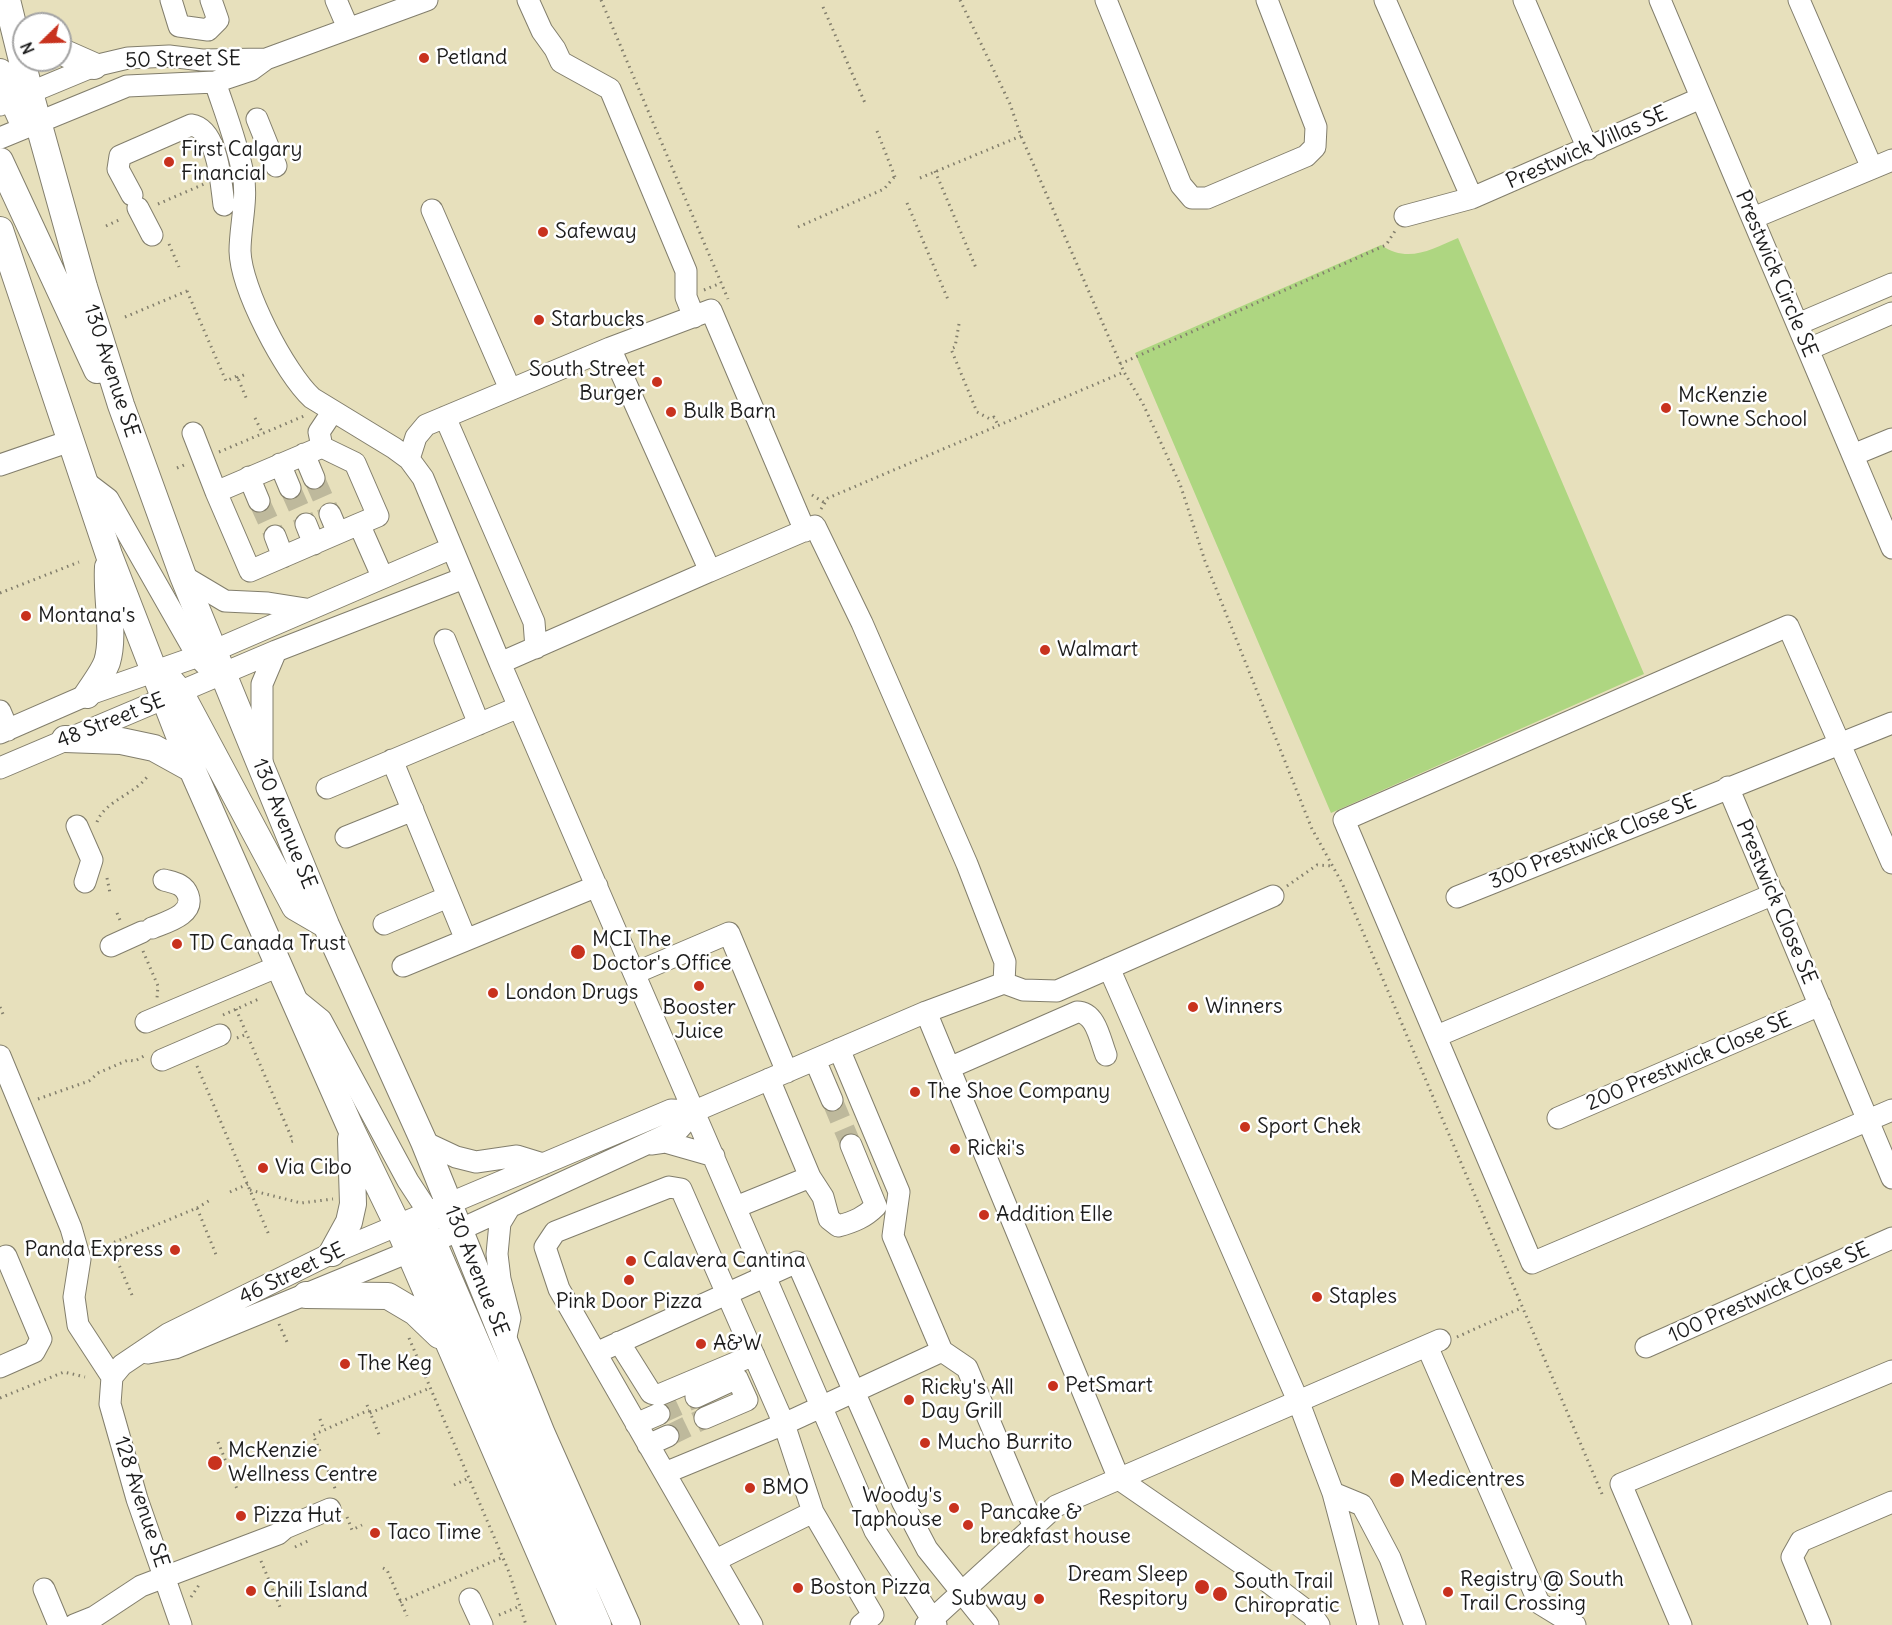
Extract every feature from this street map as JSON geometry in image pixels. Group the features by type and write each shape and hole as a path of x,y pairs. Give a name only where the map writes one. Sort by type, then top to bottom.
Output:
{"main road":[{"path":"72,56 94,66"},
{"path":"0,72 21,118 39,123"},
{"path":"14,100 16,72"},
{"name":"130 Avenue SE","path":"39,123 84,287 122,405 211,661 262,771 326,925 424,1142 439,1208 459,1230 542,1434 627,1625"},
{"path":"0,161 94,365 122,405"},
{"path":"0,230 109,555 153,672 168,678 192,769 351,1129 398,1226 446,1342 571,1625"},
{"path":"87,695 106,665 110,650 106,591 109,555"},
{"path":"172,695 295,907 326,925"},
{"path":"65,739 121,741 154,748 192,769"},
{"path":"332,1254 349,1222 353,1204 351,1129"},
{"path":"398,1226 420,1227 433,1242 598,1625"},
{"path":"306,1295 388,1296 415,1312 446,1342"}],"street":[{"path":"171,0 179,26 208,30 218,20 211,0"},
{"path":"336,0 348,28"},
{"name":"50 Street SE","path":"0,138 127,86 215,82 251,70 266,59 428,0"},
{"path":"528,0 542,31 561,62 610,89 686,271 686,297 694,317"},
{"path":"1106,0 1181,185 1192,198 1207,198 1306,156 1315,147 1316,127 1267,0"},
{"path":"1385,0 1472,198"},
{"path":"1524,0 1588,149"},
{"name":"Prestwick Circle SE","path":"1660,0 1892,548"},
{"path":"1753,218 1882,164 1799,0"},
{"name":"50 Street SE","path":"14,100 94,66 128,58 169,56 202,60 266,59"},
{"path":"215,82 244,175 240,255 250,290 268,333 297,384 333,411 409,459 423,478 500,663 695,1111 874,1531 931,1624 1056,1506 1441,1342 1539,1603 1575,1625"},
{"name":"Prestwick Villas SE","path":"1405,216 1472,198 1701,98"},
{"path":"257,119 276,166"},
{"path":"160,238 136,207 118,170 120,156 191,125 198,126 204,132 219,165 224,205"},
{"path":"432,210 510,389"},
{"path":"1798,324 1892,284"},
{"path":"409,459 416,437 426,425 610,348 711,310 805,531"},
{"path":"1809,349 1892,313"},
{"path":"610,348 710,571"},
{"path":"314,478 313,451 319,432 333,411"},
{"path":"445,417 534,622 536,648"},
{"path":"349,460 366,431"},
{"path":"193,433 216,492 250,571 378,516 355,463 313,451 216,492"},
{"path":"1853,455 1892,439"},
{"path":"0,465 70,441"},
{"path":"280,464 290,488"},
{"path":"249,477 260,501"},
{"path":"83,480 108,499 211,661"},
{"path":"330,514 338,533"},
{"path":"306,524 314,543"},
{"path":"359,524 382,576"},
{"path":"500,663 815,526 879,662 967,864 1005,962 1004,982"},
{"path":"274,536 283,557"},
{"path":"211,661 306,609 452,548"},
{"path":"183,576 225,601 268,603 306,609"},
{"path":"211,661 276,651 464,578"},
{"path":"1892,863 1788,626 1344,820 1532,1263 1892,1110"},
{"path":"444,640 479,724"},
{"path":"262,771 262,684 276,651"},
{"name":"48 Street SE","path":"3,725 153,672 211,661"},
{"name":"48 Street SE","path":"0,768 172,695 211,661"},
{"path":"327,788 519,707"},
{"path":"1728,787 1892,723"},
{"path":"392,760 466,940"},
{"name":"Prestwick Close SE","path":"1728,787 1892,1178"},
{"name":"300 Prestwick Close SE","path":"1457,897 1728,787"},
{"path":"346,837 412,810"},
{"path":"85,882 92,860 87,827"},
{"path":"111,946 145,935 182,915 188,908 189,899 186,890 180,885 164,880"},
{"path":"403,966 597,886"},
{"path":"1437,1036 1774,894"},
{"path":"695,1111 926,1012 1004,982 1023,990 1057,991 1273,896"},
{"path":"384,924 448,897"},
{"path":"635,973 729,933 810,1177 823,1197 829,1219 837,1226 855,1222 876,1206 851,1145"},
{"path":"146,1022 279,966"},
{"path":"1109,968 1299,1403 1333,1494 1368,1625"},
{"path":"294,998 321,1020 408,1181 439,1208"},
{"name":"200 Prestwick Close SE","path":"1558,1118 1820,1005"},
{"path":"926,1012 1119,1479 1267,1581 1312,1615 1319,1625"},
{"path":"949,1068 1077,1012 1091,1016 1106,1055"},
{"path":"154,1058 228,1037"},
{"path":"839,1049 899,1192 893,1236 942,1351 967,1368 1034,1527"},
{"path":"0,1056 71,1228 80,1259 74,1297 78,1324 112,1377"},
{"path":"815,1060 832,1100"},
{"name":"46 Street SE","path":"112,1377 122,1365 168,1334 332,1254 671,1110 695,1111"},
{"name":"46 Street SE","path":"141,1354 175,1348 433,1242 679,1129 695,1111"},
{"path":"424,1142 456,1157 476,1162 516,1156 543,1164"},
{"path":"643,1144 665,1143 714,1156"},
{"path":"736,1208 810,1177"},
{"path":"752,1625 559,1289 545,1247 555,1232 669,1187 681,1189 784,1424 813,1512 873,1615 861,1625"},
{"path":"505,1341 510,1318 500,1279 497,1254 500,1223 509,1208"},
{"name":"100 Prestwick Close SE","path":"1646,1347 1892,1238"},
{"path":"0,1366 34,1352 41,1339 6,1256"},
{"path":"596,1353 796,1262 927,1549 988,1625"},
{"path":"619,1342 638,1377 651,1393 659,1395 754,1355"},
{"path":"665,1473 784,1424 942,1351"},
{"path":"1681,1625 1621,1484 1892,1371"},
{"name":"128 Avenue SE","path":"112,1377 110,1404 137,1499 181,1625"},
{"path":"700,1408 765,1380"},
{"path":"642,1434 664,1425"},
{"path":"1333,1494 1362,1505 1390,1558 1415,1625"},
{"path":"1820,1625 1792,1557 1801,1541 1892,1502"},
{"path":"74,1625 94,1617 141,1586 278,1534 285,1528 338,1506"},
{"path":"716,1560 813,1512"},
{"path":"44,1589 59,1625"},
{"path":"470,1599 488,1621"}],"path":[{"path":"601,0 730,304"},
{"path":"960,0 1010,104 1021,136 1120,364 1143,404 1180,484 1209,572 1312,829 1332,866 1607,1505"},
{"path":"823,7 865,103"},
{"path":"798,227 884,189 896,178 877,131"},
{"path":"920,178 1021,136"},
{"path":"935,171 976,268"},
{"path":"106,226 136,207 207,183"},
{"path":"907,203 949,302"},
{"path":"1120,364 1386,245 1405,216"},
{"path":"160,238 179,267"},
{"path":"701,291 721,283"},
{"path":"125,317 187,289 226,381 246,374"},
{"path":"959,324 955,346 951,349 977,412 990,419 994,417 998,426"},
{"path":"821,509 828,498 1124,372"},
{"path":"237,378 247,400"},
{"path":"214,454 308,414"},
{"path":"255,418 262,434"},
{"path":"807,484 812,495 825,503"},
{"path":"803,499 812,495"},
{"path":"0,593 79,562"},
{"path":"87,827 149,774"},
{"path":"1273,896 1317,866 1332,866"},
{"path":"145,935 158,986 158,1000"},
{"path":"0,1007 3,1014"},
{"path":"236,1009 293,1141 290,1142"},
{"path":"228,1037 246,1034"},
{"path":"193,1057 269,1235"},
{"path":"32,1102 88,1081 98,1073 128,1060 154,1058"},
{"path":"230,1192 248,1184"},
{"path":"250,1190 301,1203 338,1198"},
{"path":"132,1294 110,1244 126,1240 172,1220 212,1199"},
{"path":"197,1208 217,1257"},
{"path":"1441,1342 1521,1308"},
{"path":"279,1323 286,1342"},
{"path":"407,1333 503,1557 526,1625"},
{"path":"0,1398 63,1372 85,1377"},
{"path":"320,1451 313,1435 430,1388"},
{"path":"367,1405 380,1437"},
{"path":"320,1419 324,1430"},
{"path":"218,1442 237,1489"},
{"path":"328,1470 338,1506 352,1530 362,1525"},
{"path":"454,1485 469,1478"},
{"path":"400,1602 503,1557"},
{"path":"261,1562 280,1606"},
{"path":"383,1568 387,1570 407,1616"},
{"path":"488,1621 520,1606"}],"green space":[{"path":"1458,238 1644,674 1331,813 1135,353 1381,245 1391,251 1410,254 1429,250"}],"tunnel":[{"path":"314,478 330,514"},
{"path":"290,488 306,524"},
{"path":"259,501 275,536"},
{"path":"832,1100 851,1145"},
{"path":"659,1414 696,1397"},
{"path":"668,1436 705,1418"}],"place":[{"name":"Petland","path":"424,58"},
{"name":"First Calgary Financial","path":"169,162"},
{"name":"Safeway","path":"543,232"},
{"name":"Starbucks","path":"539,320"},
{"name":"South Street Burger","path":"657,382"},
{"name":"McKenzie Towne School","path":"1666,408"},
{"name":"Bulk Barn","path":"671,412"},
{"name":"Montana's","path":"26,616"},
{"name":"Walmart","path":"1045,650"},
{"name":"TD Canada Trust","path":"177,944"},
{"name":"MCI The Doctor's Office","path":"578,952"},
{"name":"Booster Juice","path":"699,986"},
{"name":"London Drugs","path":"493,993"},
{"name":"Winners","path":"1193,1007"},
{"name":"The Shoe Company","path":"915,1092"},
{"name":"Sport Chek","path":"1245,1127"},
{"name":"Ricki's","path":"955,1149"},
{"name":"Via Cibo","path":"263,1168"},
{"name":"Addition Elle","path":"984,1215"},
{"name":"Panda Express","path":"175,1250"},
{"name":"Calavera Cantina","path":"631,1261"},
{"name":"Pink Door Pizza","path":"629,1280"},
{"name":"Staples","path":"1317,1297"},
{"name":"A&W","path":"701,1344"},
{"name":"The Keg","path":"345,1364"},
{"name":"PetSmart","path":"1053,1386"},
{"name":"Ricky's All Day Grill","path":"909,1400"},
{"name":"Mucho Burrito","path":"925,1443"},
{"name":"McKenzie Wellness Centre","path":"215,1463"},
{"name":"Medicentres","path":"1397,1480"},
{"name":"BMO","path":"750,1488"},
{"name":"Woody's Taphouse","path":"954,1508"},
{"name":"Pizza Hut","path":"241,1516"},
{"name":"Pancake & breakfast house","path":"968,1525"},
{"name":"Taco Time","path":"375,1533"},
{"name":"Dream Sleep Respitory","path":"1202,1587"},
{"name":"Boston Pizza","path":"798,1588"},
{"name":"Chili Island","path":"251,1591"},
{"name":"Registry @ South Trail Crossing","path":"1448,1592"},
{"name":"South Trail Chiropratic","path":"1220,1594"},
{"name":"Subway","path":"1039,1599"}]}
